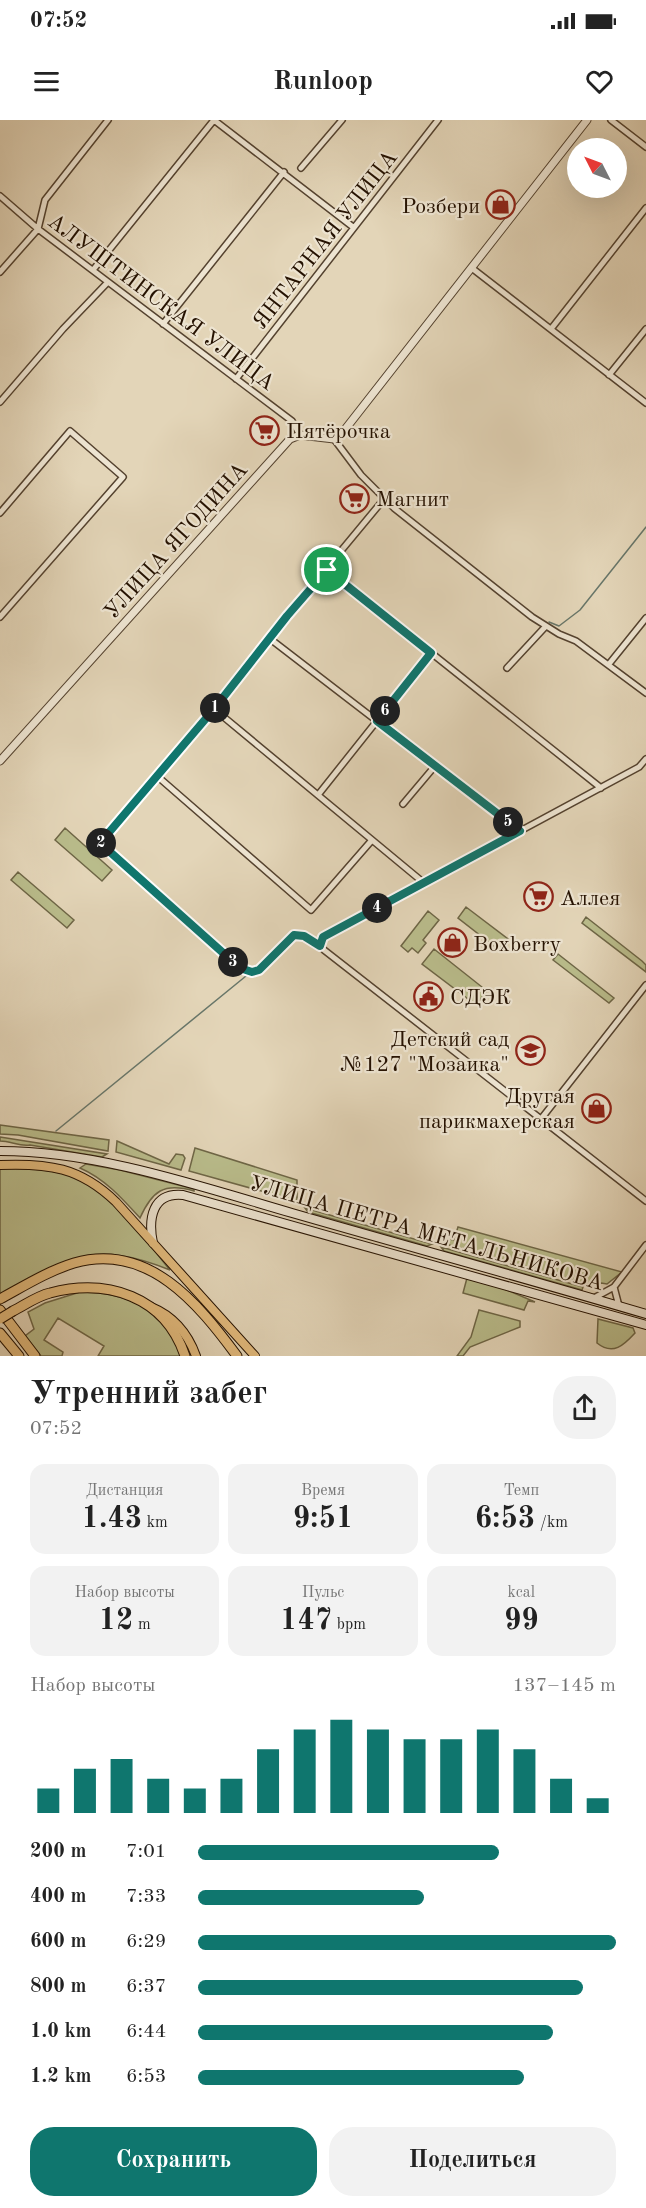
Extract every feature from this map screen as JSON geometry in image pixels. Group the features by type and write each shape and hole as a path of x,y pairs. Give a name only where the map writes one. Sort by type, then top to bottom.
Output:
{"highway":[{"path":"0,1299 41,1277 76,1263 108,1259 134,1264 157,1273 179,1290 208,1319 237,1356"},
{"path":"0,1318 47,1294 88,1287 124,1293 147,1305 169,1326 185,1356"},
{"path":"0,1310 35,1356"},
{"path":"0,1333 19,1356"}],"main road":[{"name":"УЛИЦА ПЕТРА МЕТАЛЬНИКОВА","path":"0,1151 64,1155 117,1165 646,1314"},
{"path":"0,1165 50,1165 82,1176 105,1192 255,1356"},
{"name":"УЛИЦА ПЕТРА МЕТАЛЬНИКОВА","path":"154,1244 150,1225 153,1210 166,1197 183,1195 646,1325"},
{"name":"УЛИЦА ПЕТРА МЕТАЛЬНИКОВА","path":"232,1196 228,1203 232,1208"},
{"path":"147,1305 162,1311 178,1326 190,1341 196,1356"}],"street":[{"path":"0,272 38,229 45,200 108,120"},
{"path":"93,270 214,120 353,227"},
{"path":"301,168 342,120"},
{"name":"ЯНТАРНАЯ УЛИЦА","path":"236,379 438,120"},
{"path":"300,435 334,439 343,432 587,120"},
{"path":"611,120 646,147"},
{"path":"163,324 284,172"},
{"name":"АЛУШТИНСКАЯ УЛИЦА","path":"0,196 38,229 292,421 300,435"},
{"path":"551,329 646,208"},
{"path":"472,269 646,403"},
{"path":"0,402 63,329 108,282"},
{"path":"609,375 646,329"},
{"path":"0,513 70,431 123,477 1,614"},
{"name":"УЛИЦА ЯГОДИНА","path":"0,761 290,439 300,435"},
{"path":"334,439 361,475 384,499 532,617 576,641 646,693"},
{"path":"384,499 269,638 214,709 100,843 246,971 259,970 294,935 304,936 320,944 646,1201"},
{"path":"327,570 601,788"},
{"path":"609,664 646,618"},
{"path":"507,668 546,626"},
{"path":"269,638 520,831"},
{"path":"318,795 431,653"},
{"path":"214,709 424,883"},
{"path":"320,944 323,937 601,788 639,767 646,759"},
{"path":"403,804 435,766"},
{"path":"157,776 311,910 372,840"},
{"path":"541,1119 646,985"},
{"path":"594,1298 614,1287 646,1245"},
{"path":"614,1287 619,1306"}],"green space":[{"path":"65,828 112,870 102,881 55,840"},
{"path":"18,872 74,920 67,928 11,880"},
{"path":"466,907 508,939 499,950 458,918"},
{"path":"428,911 439,920 423,940 426,943 418,953 412,948 408,952 401,946"},
{"path":"586,917 642,961 646,965 646,972 582,923"},
{"path":"434,949 487,991 476,1005 422,964"},
{"path":"558,954 614,998 609,1003 553,960"},
{"path":"0,1125 109,1140 108,1151 18,1135 0,1134"},
{"path":"0,1137 107,1154 102,1157 23,1145 0,1141"},
{"path":"117,1141 169,1164 176,1154 183,1155 185,1158 181,1170 116,1152"},
{"path":"195,1148 297,1180 297,1201 189,1171"},
{"path":"86,1164 120,1170 194,1189 194,1191 184,1188 167,1188 160,1191 149,1201 140,1218 105,1183 80,1168"},
{"path":"0,1168 49,1171 82,1180 111,1201 124,1214 170,1270 120,1256 100,1254 81,1257 44,1272 0,1297"},
{"path":"305,1208 432,1244 427,1246 308,1212"},
{"path":"458,1227 622,1272 607,1284 590,1285 442,1243 448,1239 454,1240"},
{"path":"441,1247 583,1287 582,1290 444,1251"},
{"path":"467,1278 502,1288 535,1302 528,1301 524,1310 463,1293"},
{"path":"80,1292 121,1297 149,1310 166,1325 184,1356 98,1356 104,1346 58,1318 44,1340 63,1352 62,1356 41,1356 25,1336 34,1329 28,1312 45,1303"},
{"path":"479,1310 520,1321 520,1327 470,1347 463,1356 457,1356 471,1337"},
{"path":"598,1319 633,1328 635,1333 618,1347 608,1349 597,1343"}],"waterway":[{"path":"549,622 559,626 580,610 646,527"},
{"path":"56,1131 246,976"}],"place":[{"name":"Розбери","path":"501,205"},
{"name":"Пятёрочка","path":"265,430"},
{"name":"Магнит","path":"355,498"},
{"name":"Аллея","path":"539,897"},
{"name":"Boxberry","path":"452,943"},
{"name":"СДЭК","path":"429,996"},
{"name":"Детский сад №127 \"Мозаика\"","path":"530,1051"},
{"name":"Другая парикмахерская","path":"596,1108"}],"route":[{"path":"327,570 431,653 377,721 520,831 323,937 320,946 304,936 294,935 259,970 246,971 100,843 214,709 287,616 327,570"}]}
